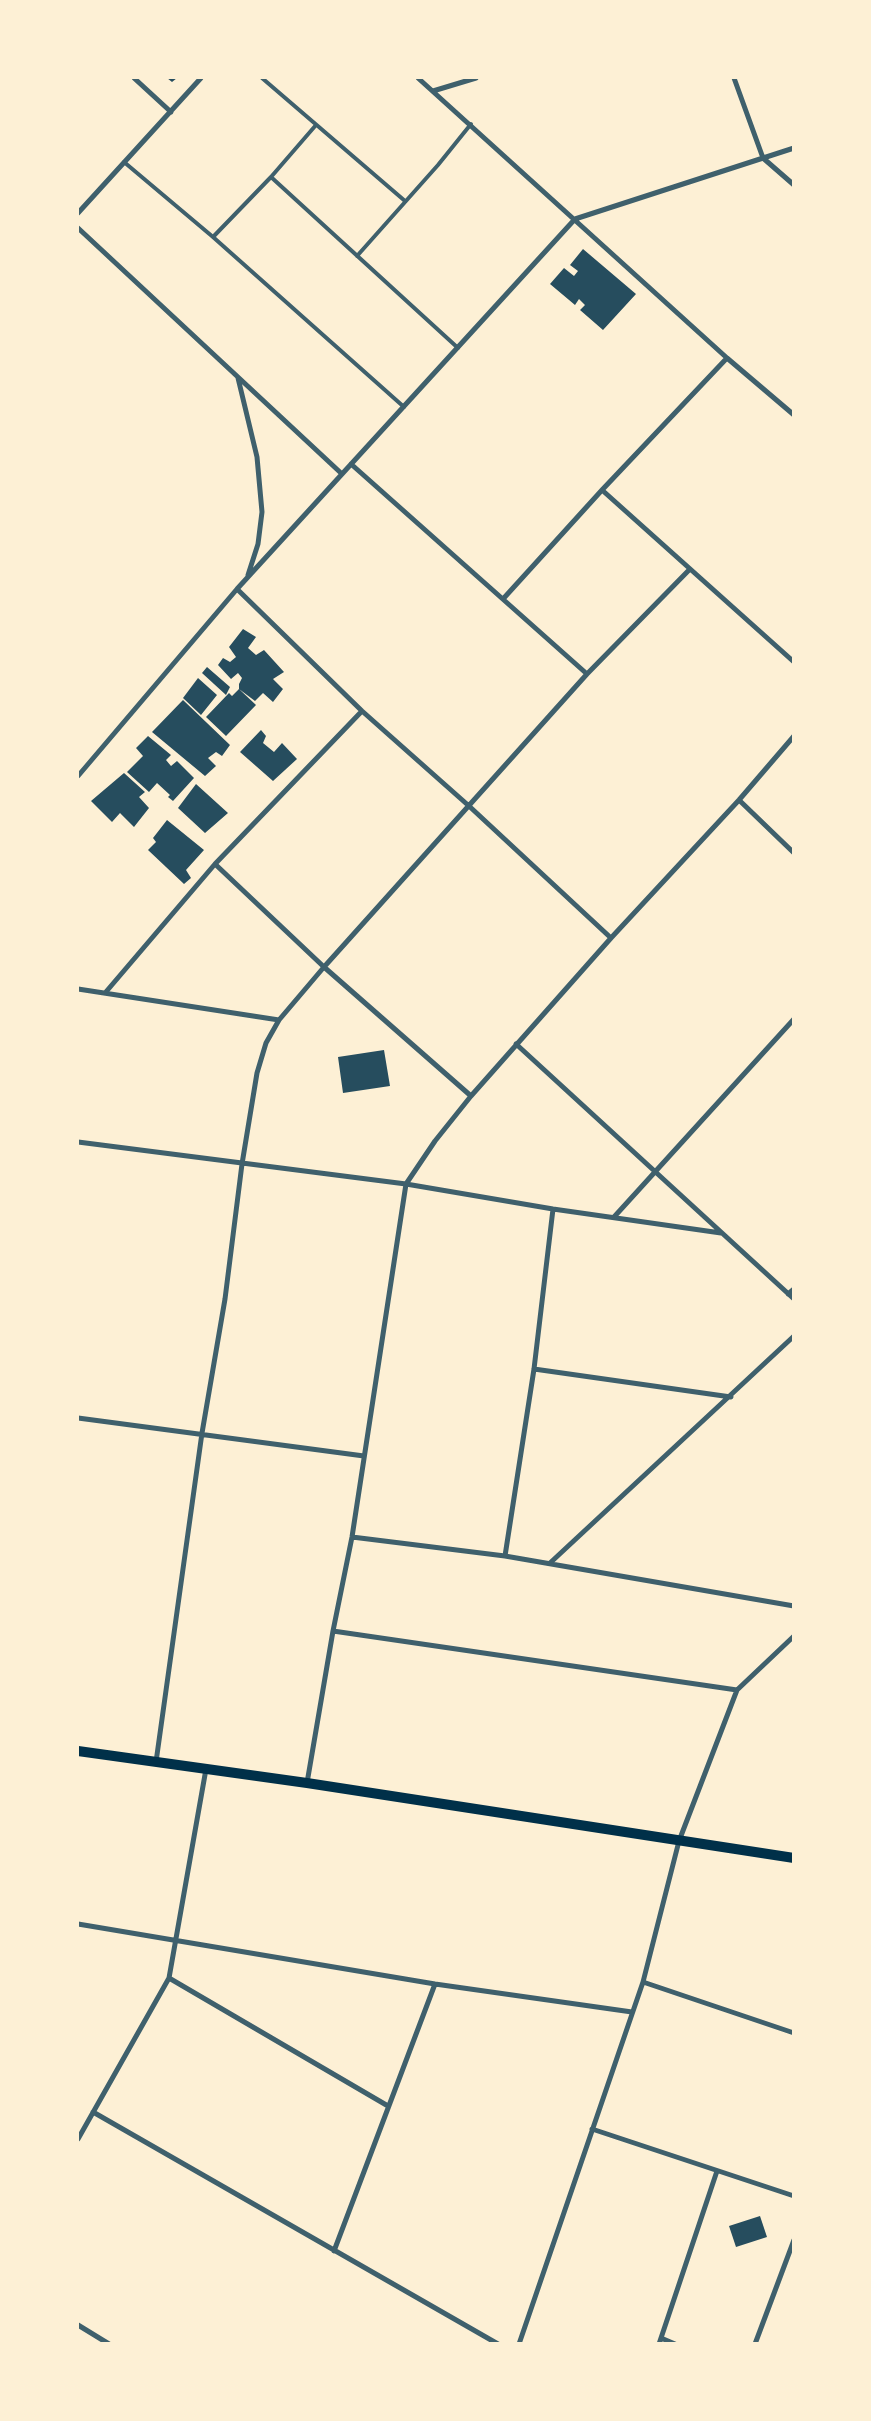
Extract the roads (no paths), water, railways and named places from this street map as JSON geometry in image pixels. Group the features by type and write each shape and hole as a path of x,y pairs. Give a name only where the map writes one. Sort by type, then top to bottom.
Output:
{"main road":[{"path":"78,1751 307,1783 794,1858"}],"street":[{"path":"134,78 171,112"},
{"path":"78,213 202,78"},
{"path":"418,78 576,219 727,358 794,415"},
{"path":"433,91 476,78"},
{"path":"734,78 763,158 794,185"},
{"path":"78,776 237,589 576,219 794,148"},
{"path":"78,228 342,474"},
{"path":"503,599 602,490 727,358"},
{"path":"238,377 257,457 262,512 258,544 248,577"},
{"path":"351,464 587,674"},
{"path":"602,490 794,662"},
{"path":"156,1762 202,1433 225,1299 242,1164 257,1073 266,1043 279,1020 324,966 587,674 690,568"},
{"path":"237,589 362,711 469,806 611,938"},
{"path":"105,992 215,864 362,711"},
{"path":"307,1783 333,1630 352,1537 406,1184 435,1141 470,1096 611,938 739,800 794,736"},
{"path":"739,800 794,853"},
{"path":"215,864 324,966 470,1096"},
{"path":"78,989 279,1020"},
{"path":"614,1217 794,1019"},
{"path":"516,1044 794,1299"},
{"path":"78,1142 406,1184 553,1209 721,1233"},
{"path":"505,1556 534,1369 553,1209"},
{"path":"788,1294 794,1289"},
{"path":"550,1563 731,1397 764,1362 794,1336"},
{"path":"534,1369 731,1397"},
{"path":"78,1418 364,1456"},
{"path":"352,1537 550,1563 794,1606"},
{"path":"333,1630 737,1690"},
{"path":"519,2344 643,1982 680,1841 737,1690 794,1636"},
{"path":"78,2139 169,1978 206,1768"},
{"path":"78,1924 435,1984 632,2012"},
{"path":"169,1978 388,2106"},
{"path":"643,1982 794,2033"},
{"path":"334,2251 435,1984"},
{"path":"94,2112 498,2344"},
{"path":"592,2129 794,2196"},
{"path":"675,2344 660,2341 717,2171"},
{"path":"755,2344 794,2240"},
{"path":"78,2325 109,2344"}],"lane":[{"path":"262,78 405,201"},
{"path":"357,256 470,124"},
{"path":"213,237 271,177 316,125"},
{"path":"124,162 213,237 404,407"},
{"path":"271,177 458,348"}]}
